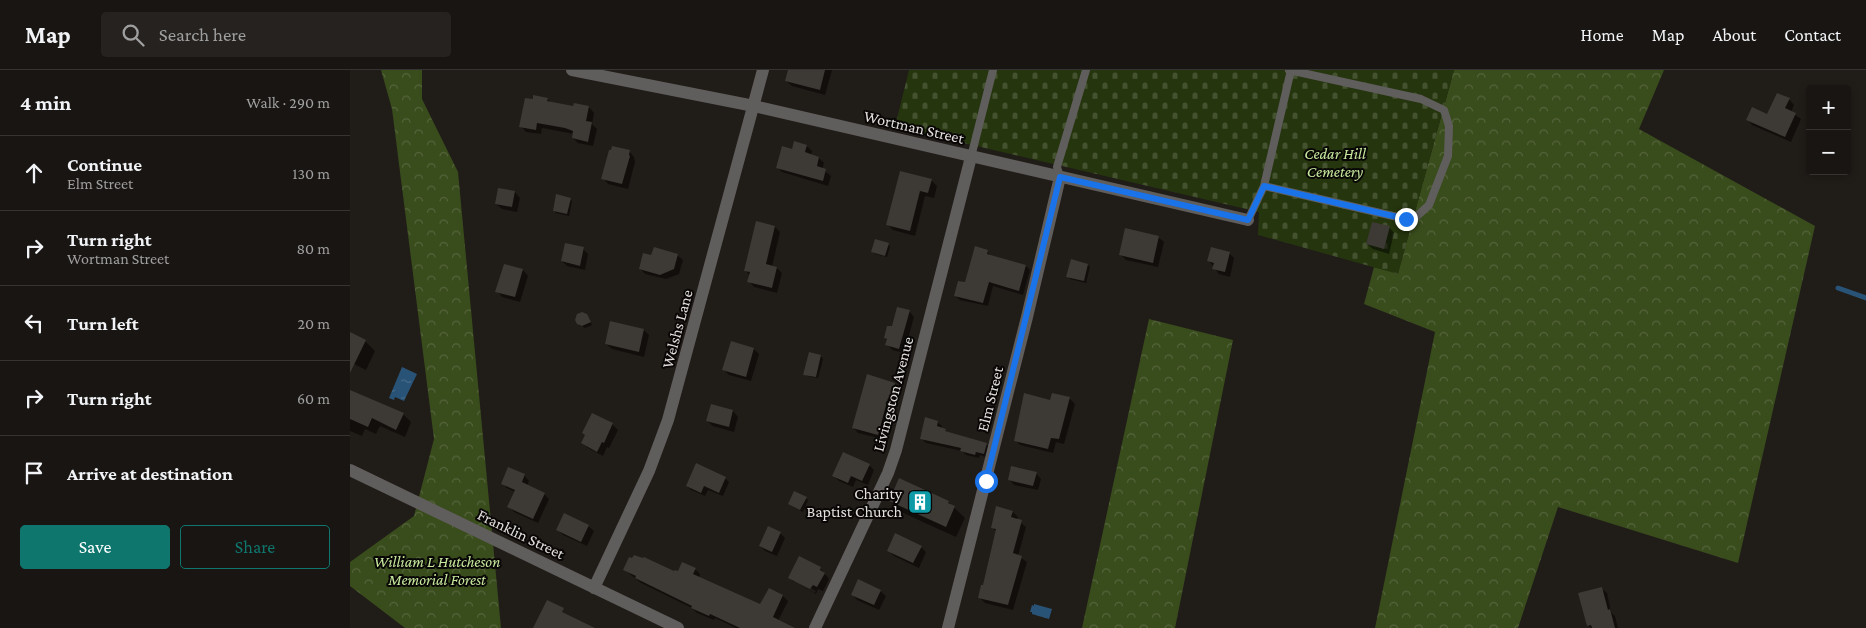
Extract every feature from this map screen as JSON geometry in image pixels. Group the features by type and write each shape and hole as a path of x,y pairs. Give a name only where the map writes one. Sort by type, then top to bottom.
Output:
{"street":[{"name":"Wortman Street","path":"572,70 754,106 1248,220"},
{"name":"Welshs Lane","path":"594,588 649,470 668,420 763,70"},
{"name":"Livingston Avenue","path":"815,628 888,473 896,450 971,157"},
{"name":"Elm Street","path":"948,628 1025,327 1060,177"},
{"name":"Franklin Street","path":"350,470 678,628"}],"lane":[{"path":"971,157 993,70"},
{"path":"1060,177 1057,167 1086,70"},
{"path":"1248,220 1264,186 1291,70 1422,99 1444,110 1449,126 1448,156 1429,205 1416,217 1406,219 1264,186"}],"green space":[{"name":"William L Hutcheson Memorial Forest","path":"381,70 422,70 422,99 458,172 501,628 405,628 350,586 350,562 414,516 434,439 392,109"},
{"name":"Cedar Hill Cemetery","path":"909,70 1454,70 1398,274 1258,235 1259,212 895,127"},
{"path":"1454,70 1664,70 1639,129 1815,226 1738,563 1558,507 1518,628 1375,628 1435,332 1364,304 1374,267 1398,273"},
{"path":"1149,319 1233,340 1175,628 1082,628"}],"water":[{"path":"402,367 417,374 404,401 395,397 394,400 389,398"},
{"path":"1034,604 1052,609 1049,619 1030,612"}],"building":[{"path":"788,70 825,70 820,90 785,81"},
{"path":"1777,93 1790,98 1785,108 1796,113 1785,137 1746,120 1752,107 1767,114"},
{"path":"533,95 548,98 547,101 573,106 574,103 589,106 586,121 592,122 588,142 572,138 573,131 565,128 537,123 536,130 519,127 525,98 533,99"},
{"path":"794,141 807,145 805,152 819,157 817,166 826,169 823,181 776,168 782,146 792,149"},
{"path":"612,146 630,150 622,184 601,179 609,150 611,150"},
{"path":"900,171 932,179 928,193 920,191 910,231 886,225"},
{"path":"498,188 515,191 512,207 495,204"},
{"path":"556,194 571,198 567,214 553,211"},
{"path":"756,221 775,226 766,264 777,267 772,288 747,282 750,272 744,271"},
{"path":"1372,222 1390,226 1384,249 1366,244"},
{"path":"1125,228 1159,236 1153,263 1119,255"},
{"path":"875,239 889,243 885,256 871,252"},
{"path":"565,243 584,247 580,266 561,261"},
{"path":"975,246 988,250 987,254 1026,265 1019,291 989,282 983,303 954,296 958,281 965,282"},
{"path":"654,247 678,254 674,269 660,275 639,269 643,253 651,255"},
{"path":"1211,247 1230,252 1225,272 1212,269 1214,263 1207,261"},
{"path":"1071,259 1088,264 1084,281 1066,277"},
{"path":"504,264 523,269 515,297 495,292"},
{"path":"897,307 910,310 899,349 885,345 887,339 884,338 887,326 892,326"},
{"path":"582,312 587,314 591,322 582,326 577,324 575,320 577,314"},
{"path":"610,321 644,329 639,352 605,344"},
{"path":"350,332 366,340 350,373"},
{"path":"731,341 754,348 746,377 722,370"},
{"path":"809,352 821,355 816,377 803,375"},
{"path":"867,374 895,383 892,399 888,398 878,435 852,428"},
{"path":"350,390 404,413 396,430 372,418 368,427 350,419"},
{"path":"1024,393 1050,400 1052,393 1070,397 1059,439 1051,438 1048,449 1014,441"},
{"path":"711,404 733,410 729,427 706,421"},
{"path":"592,413 613,423 604,443 602,442 597,452 581,443 585,435 582,433"},
{"path":"925,417 938,421 937,426 946,429 945,431 987,443 984,454 976,452 975,455 960,451 961,448 920,439"},
{"path":"843,452 870,464 862,481 851,476 848,483 832,476"},
{"path":"696,463 726,477 719,493 704,486 701,493 686,486"},
{"path":"1011,466 1037,472 1033,486 1008,480"},
{"path":"508,467 525,474 522,482 545,493 533,519 507,507 515,490 501,484"},
{"name":"Charity Baptist Church","path":"899,478 949,501 948,503 955,506 946,527 889,501"},
{"path":"794,491 807,497 800,510 788,504"},
{"path":"996,506 1013,511 1011,517 1022,520 1013,553 1022,556 1008,605 978,598 981,585 983,585 996,529 991,528"},
{"path":"564,513 589,525 581,542 556,530"},
{"path":"768,526 781,532 772,552 759,546"},
{"path":"895,533 922,546 913,563 887,551"},
{"path":"634,555 644,557 674,571 678,571 682,562 696,568 693,574 760,604 769,588 783,595 773,617 795,628 740,628 710,614 709,616 691,608 692,606 635,578 636,576 623,570 629,557 632,558"},
{"path":"799,556 821,567 820,570 825,573 817,587 813,585 810,589 788,578"},
{"path":"858,579 881,590 874,605 851,595"},
{"path":"1602,587 1615,628 1592,628 1591,625 1587,626 1578,593"},
{"path":"547,600 564,608 562,612 595,628 533,628"}],"waterway":[{"path":"1838,288 1866,298"}],"place":[{"name":"Charity Baptist Church","path":"920,502"}],"route":[{"path":"986,481 1060,177 1248,220 1264,186 1406,219"}]}
